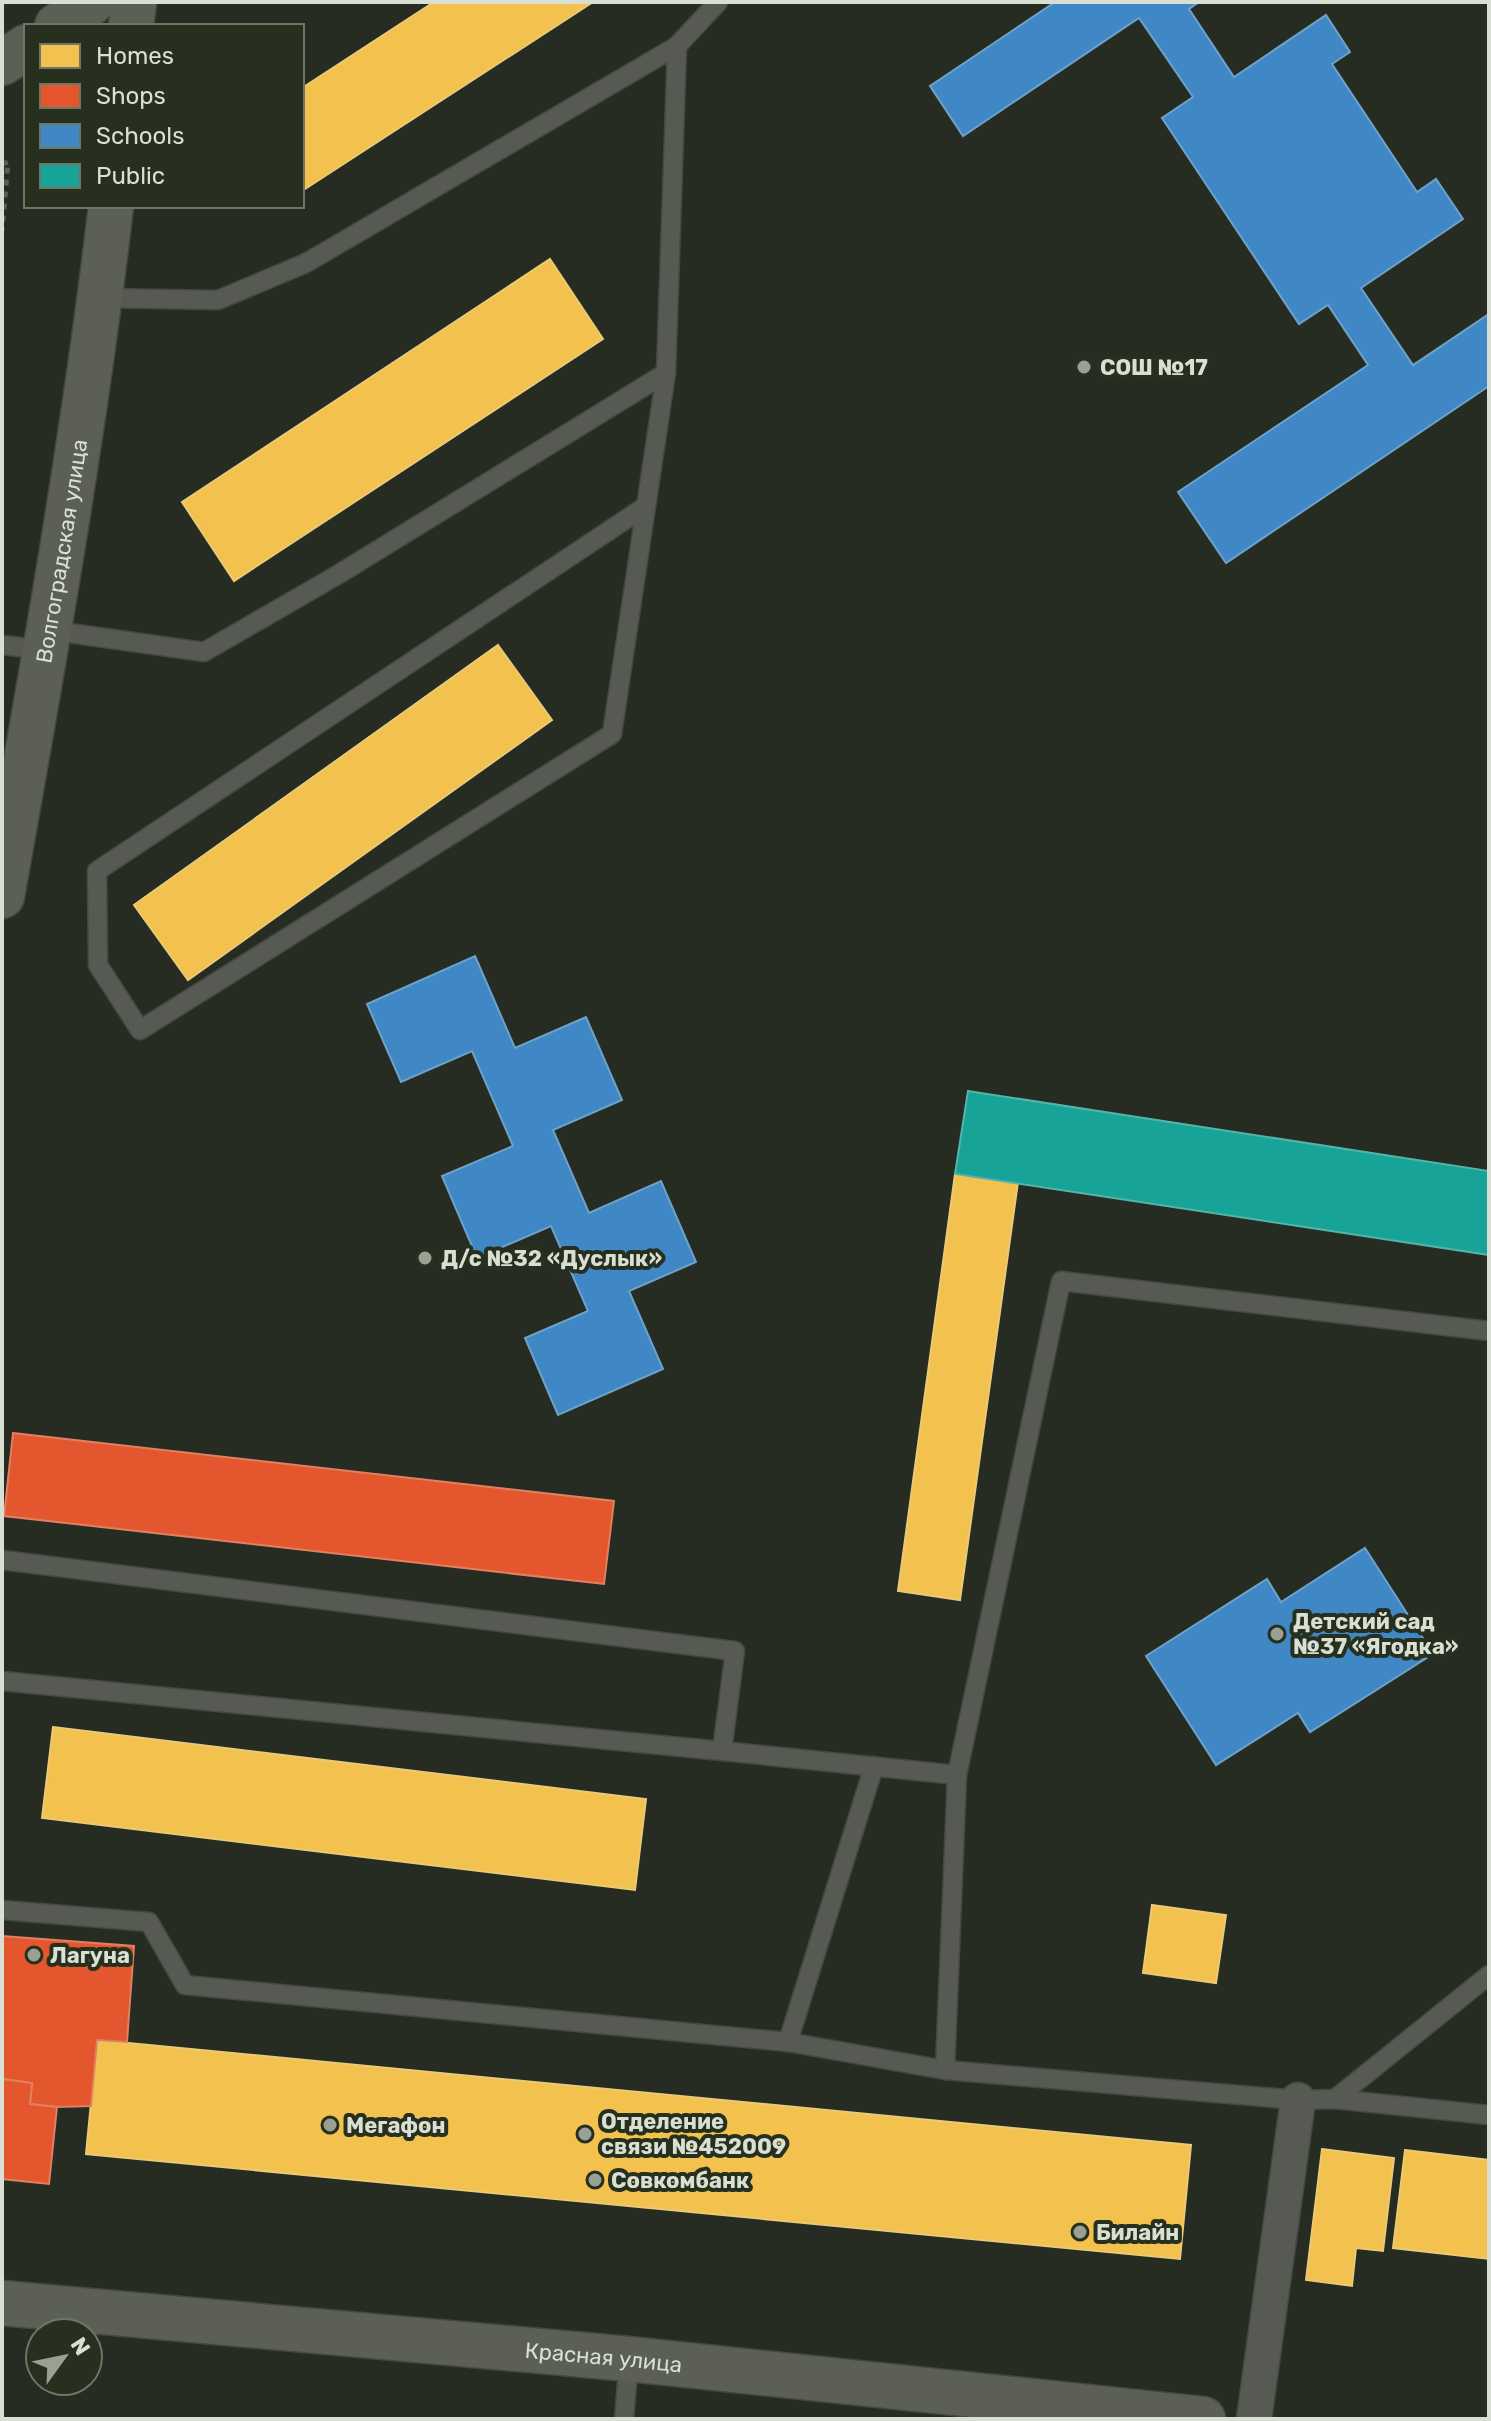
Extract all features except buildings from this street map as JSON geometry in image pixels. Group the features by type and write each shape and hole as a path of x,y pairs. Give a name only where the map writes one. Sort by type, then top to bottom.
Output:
{"street":[{"path":"60,24 92,2"},
{"path":"131,24 134,2"},
{"name":"Волгоградская улица","path":"2,896 47,640 100,298 111,208"},
{"path":"1254,2419 1298,2100"},
{"name":"Красная улица","path":"2,2303 629,2359 1184,2418"}],"lane":[{"path":"100,298 218,300 306,263 677,46 718,2"},
{"path":"646,506 97,871 98,965 140,1030 612,734 666,373 677,46"},
{"path":"2,645 47,640 204,652 339,574 666,373"},
{"path":"945,2070 957,1775 1061,1281 1489,1331"},
{"path":"2,1560 735,1651 722,1751"},
{"path":"2,1681 957,1775"},
{"path":"788,2042 874,1766"},
{"path":"2,1910 149,1922 185,1985 788,2042 945,2070 1298,2100 1335,2099 1489,2115"},
{"path":"1335,2099 1489,1975"},
{"path":"624,2419 629,2359"}],"path":[{"path":"2,164 8,162 2,228"}],"place":[{"name":"СОШ №17","path":"1084,367"},
{"name":"Д/с №32 «Дуслык»","path":"425,1258"},
{"name":"Детский сад №37 «Ягодка»","path":"1277,1634"},
{"name":"Лагуна","path":"34,1955"},
{"name":"Мегафон","path":"330,2125"},
{"name":"Отделение связи №452009","path":"585,2134"},
{"name":"Совкомбанк","path":"595,2180"},
{"name":"Билайн","path":"1080,2232"}]}
